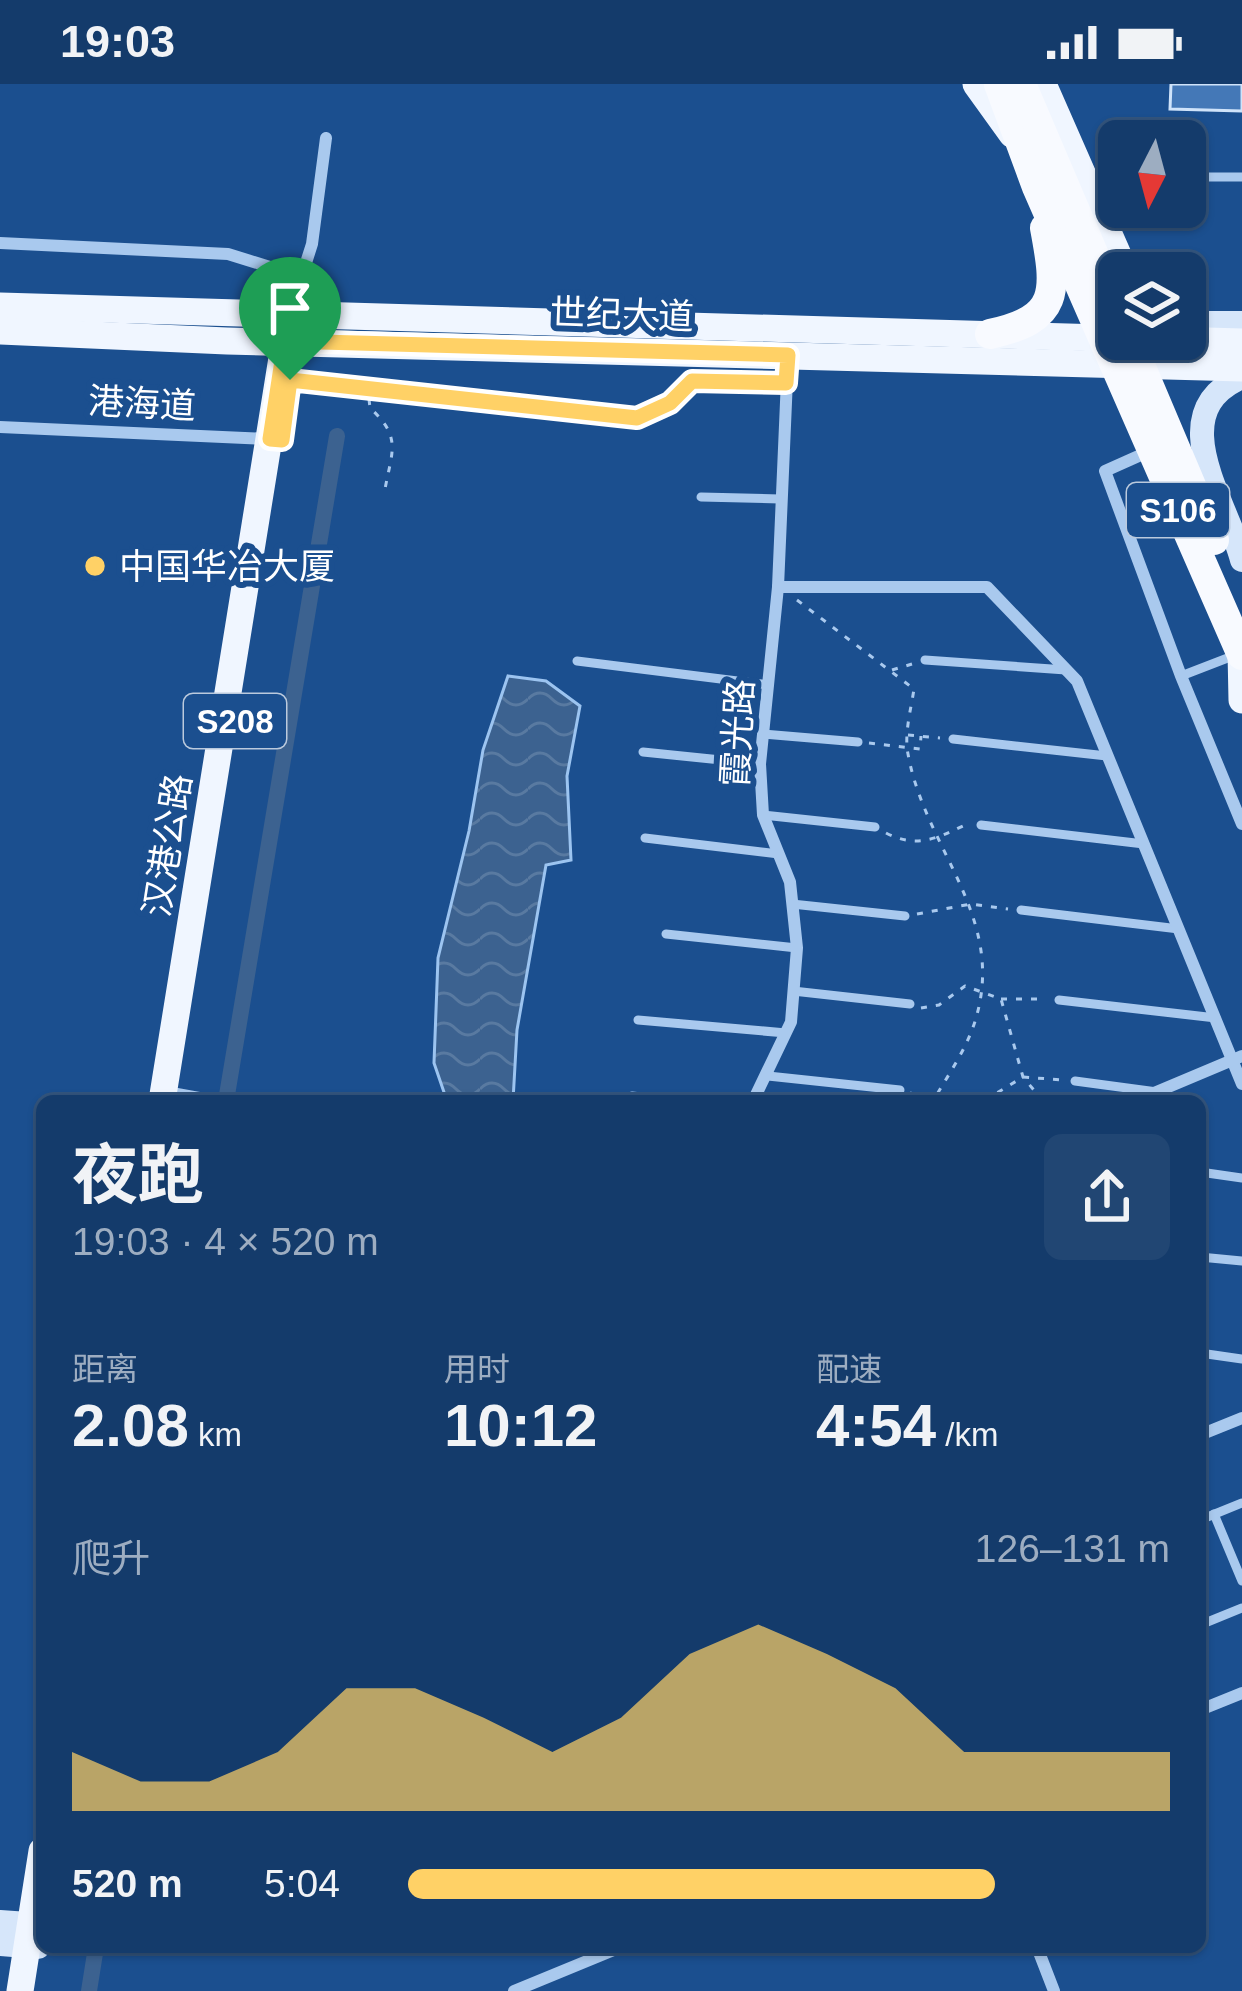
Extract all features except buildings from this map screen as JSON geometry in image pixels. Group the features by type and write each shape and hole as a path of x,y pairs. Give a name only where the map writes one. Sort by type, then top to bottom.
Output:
{"highway":[{"name":"S106","path":"999,84 1036,187 1098,296"},
{"name":"S106","path":"1021,84 1098,276"},
{"path":"990,334 1033,322 1046,304 1050,254 1036,187"},
{"name":"S106","path":"1129,360 1152,450 1241,654"},
{"name":"S106","path":"1133,360 1242,606"}],"main road":[{"path":"976,84 1019,143"},
{"path":"1043,84 1117,252"},
{"name":"世纪大道","path":"0,307 787,369 1098,345"},
{"path":"1206,322 1242,323"},
{"name":"汉港公路","path":"169,1095 293,329"},
{"name":"世纪大道","path":"0,331 990,334 1098,341"},
{"name":"世纪大道","path":"1206,342 1242,342"},
{"name":"世纪大道","path":"1175,360 1237,381"},
{"path":"1237,381 1206,406 1202,445 1242,560"},
{"path":"1241,654 1242,700"},
{"path":"20,1991 36,1893"},
{"path":"0,1922 30,1935"},
{"path":"30,1935 32,1991"}],"street":[{"path":"293,329 313,244 326,138"},
{"path":"0,243 228,254 302,277"},
{"name":"霞光路","path":"757,1095 786,1033 796,948 790,882 763,815 760,764 778,587 787,369"},
{"name":"港海道","path":"0,427 276,439"},
{"path":"1152,450 1105,471 1242,824"},
{"path":"778,587 987,587 1077,681 1216,1018 1237,1058 1242,1084"},
{"path":"1150,1095 1237,1058"},
{"path":"1206,1433 1242,1418"},
{"path":"1206,1708 1242,1693"},
{"path":"514,1991 606,1953"},
{"path":"1038,1953 1054,1991"}],"lane":[{"path":"1206,177 1242,177"},
{"path":"285,379 637,418"},
{"path":"701,497 780,499"},
{"path":"1181,676 1241,654"},
{"path":"925,660 1066,670"},
{"path":"578,661 769,685"},
{"path":"763,734 857,742"},
{"path":"953,739 1107,756"},
{"path":"643,752 760,764"},
{"path":"763,815 875,827"},
{"path":"981,825 1144,844"},
{"path":"645,838 779,854"},
{"path":"792,904 905,916"},
{"path":"1022,910 1179,929"},
{"path":"666,934 796,948"},
{"path":"794,991 910,1004"},
{"path":"1059,1000 1216,1018"},
{"path":"638,1020 786,1033"},
{"path":"768,1076 900,1090"},
{"path":"1075,1081 1157,1092"},
{"path":"1206,1173 1242,1178"},
{"path":"1206,1258 1242,1262"},
{"path":"1206,1354 1242,1359"},
{"path":"1206,1517 1242,1503"},
{"path":"1214,1514 1242,1581"},
{"path":"1206,1623 1242,1609"}],"path":[{"path":"637,418 670,403 692,381 787,369"},
{"path":"369,389 370,408 384,421 394,441 385,489"},
{"path":"778,587 914,689 906,747 936,840 971,904 982,952 976,1021 937,1095"},
{"path":"892,670 925,660"},
{"path":"908,735 953,739"},
{"path":"857,742 920,749 921,736"},
{"path":"875,827 915,843 936,840 966,824 981,825"},
{"path":"905,916 971,904 1022,910"},
{"path":"910,1004 924,1009 939,1005 965,986 1000,999 1059,1000"},
{"path":"1000,999 1023,1078 1038,1095"},
{"path":"994,1095 1023,1078 1075,1081"},
{"path":"900,1090 917,1095"}],"water":[{"path":"508,676 546,681 580,706 567,776 571,860 546,865 517,1030 513,1095 445,1095 434,1063 438,958 483,750"}],"waterway":[{"path":"227,1095 337,436"},
{"path":"89,1991 95,1953"}],"place":[{"name":"中国华冶大厦","path":"95,566"}],"route":[{"path":"285,341 788,355 786,383 692,381 670,403 637,418 290,380 282,440 270,439 285,341"}]}
